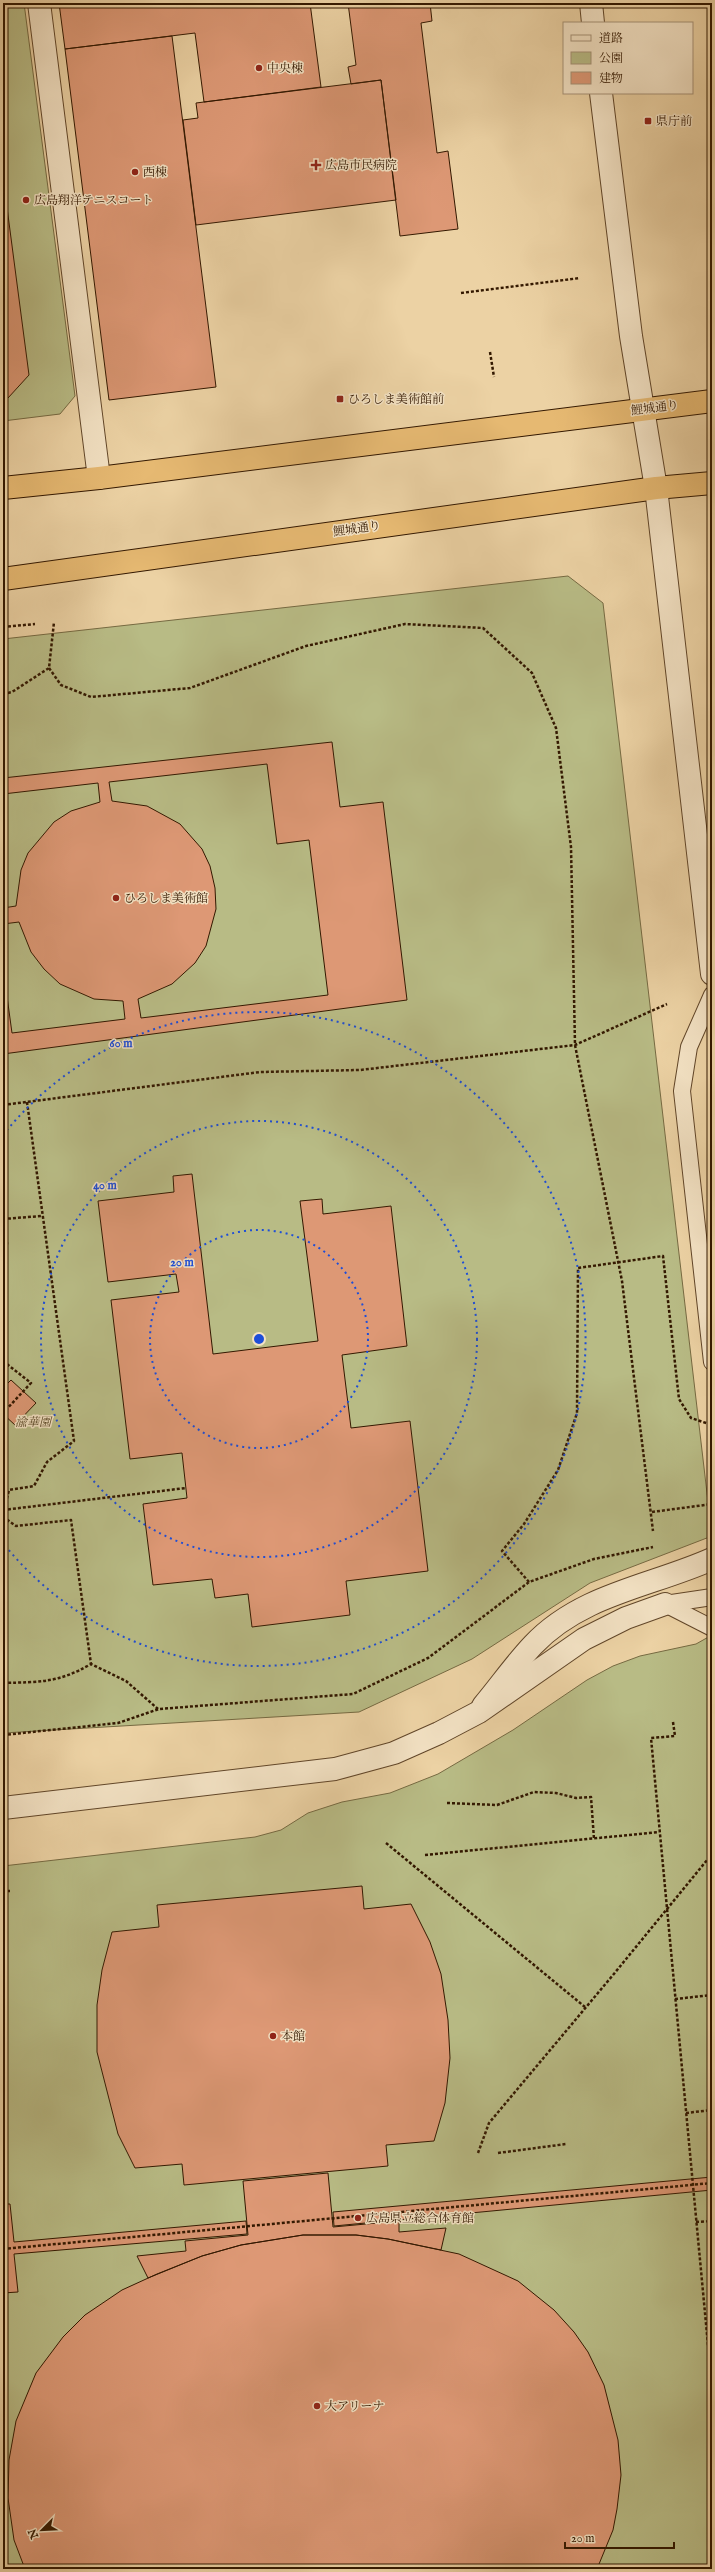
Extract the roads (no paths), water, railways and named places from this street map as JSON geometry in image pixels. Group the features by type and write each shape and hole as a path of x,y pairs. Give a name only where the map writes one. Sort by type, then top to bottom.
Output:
{"highway":[{"name":"鯉城通り","path":"3,488 99,478 712,401"},
{"name":"鯉城通り","path":"3,579 656,488 712,483"}],"street":[{"path":"39,3 99,478"},
{"path":"590,3 593,22"},
{"path":"601,94 631,336 656,488 712,974"},
{"path":"479,1712 533,1644 571,1616 612,1594 712,1559"},
{"path":"3,1808 335,1769 394,1753 439,1733 479,1712 584,1640 626,1618 665,1604"}],"lane":[{"path":"712,995 689,1047 682,1091 712,1362"},
{"path":"665,1604 712,1597"},
{"path":"665,1604 712,1628"}],"place":[{"name":"中央棟","path":"259,68"},
{"name":"県庁前","path":"648,121"},
{"name":"広島市民病院","path":"316,165"},
{"name":"西棟","path":"135,172"},
{"name":"広島翔洋テニスコート","path":"26,200"},
{"name":"ひろしま美術館前","path":"340,399"},
{"name":"ひろしま美術館","path":"116,898"},
{"name":"本館","path":"273,2036"},
{"name":"広島県立総合体育館","path":"358,2218"},
{"name":"大アリーナ","path":"317,2406"}],"park label":[{"name":"渝華園","path":"33,1422"}]}
